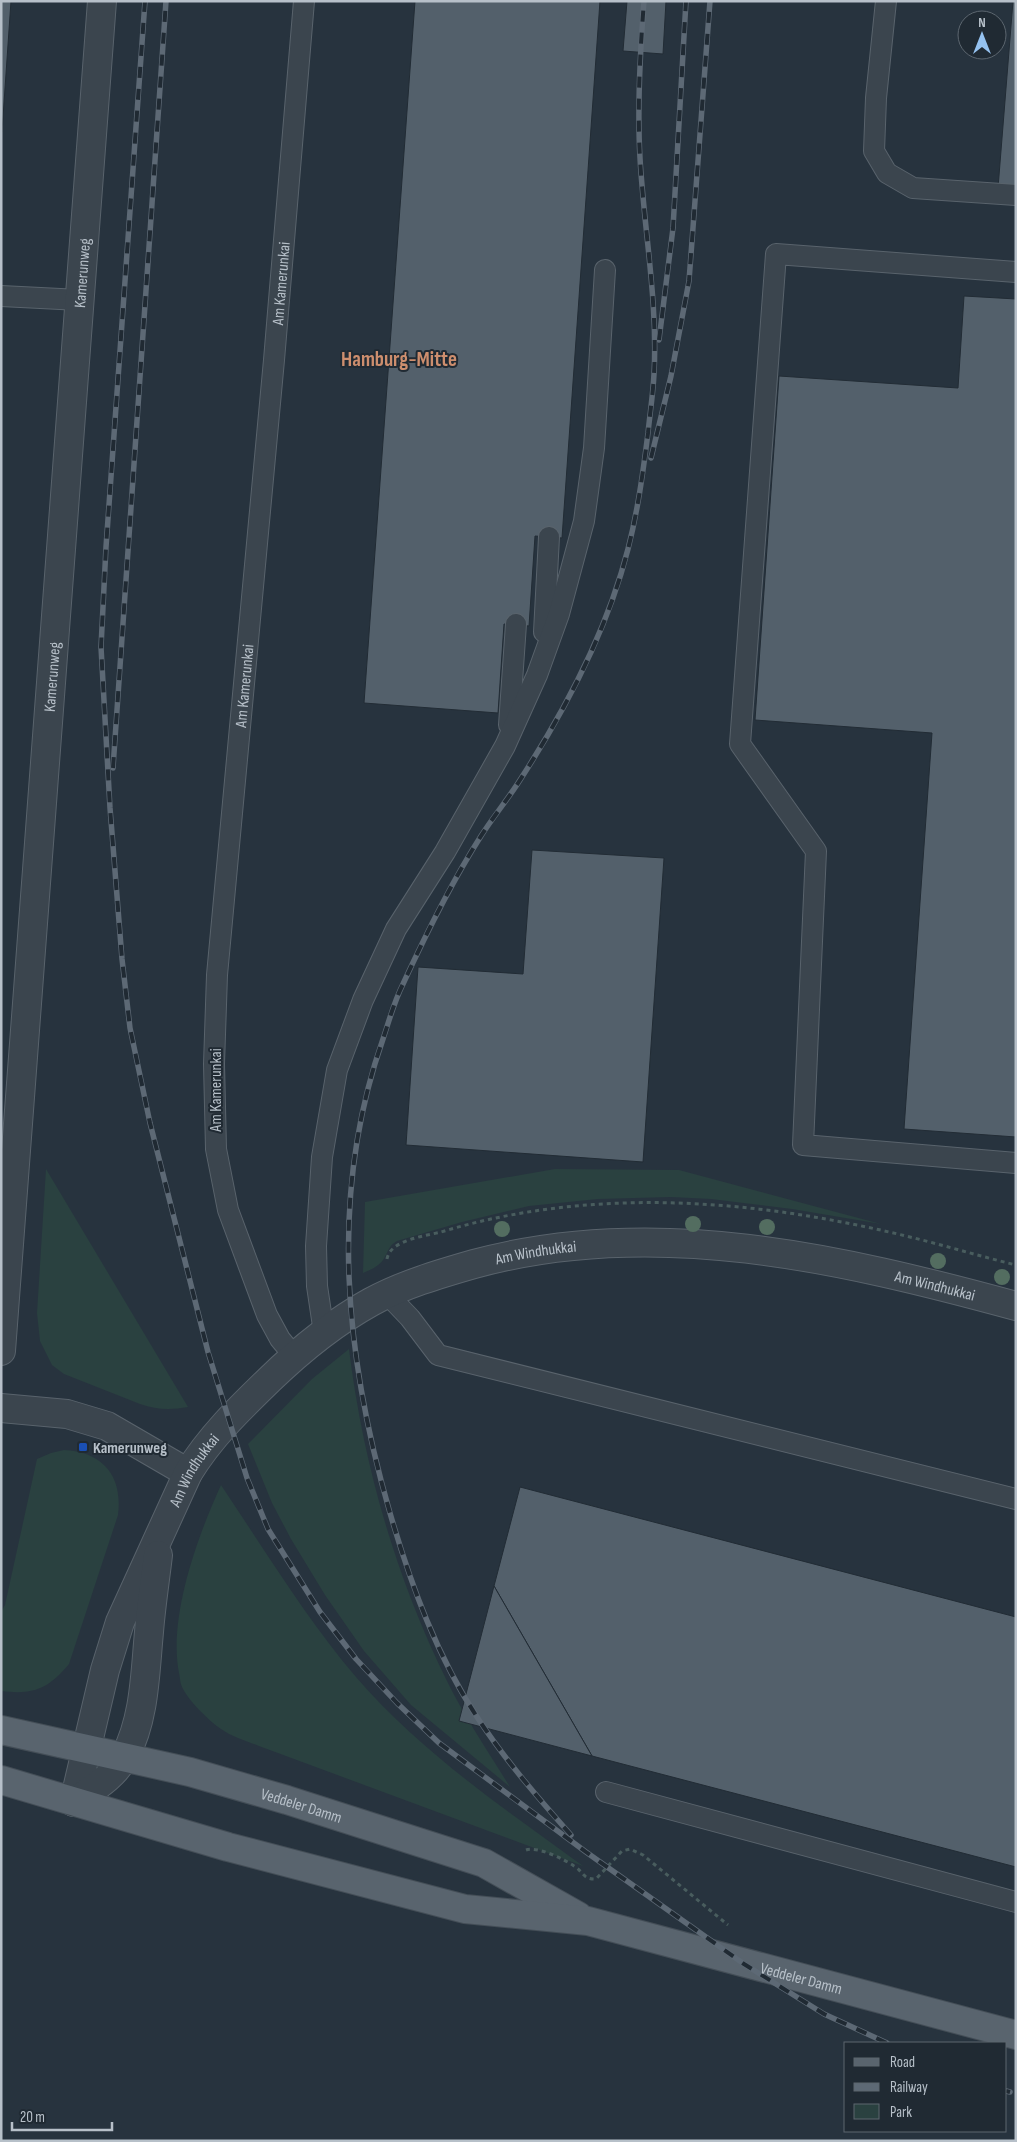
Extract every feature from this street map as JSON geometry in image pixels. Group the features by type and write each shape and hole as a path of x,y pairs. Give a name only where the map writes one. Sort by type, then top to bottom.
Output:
{"main road":[{"name":"Veddeler Damm","path":"1,1730 190,1772 287,1800 484,1864 588,1921"},
{"name":"Veddeler Damm","path":"1,1780 228,1847 464,1909 588,1921 1016,2036"}],"street":[{"name":"Kamerunweg","path":"1,1351 102,1"},
{"name":"Am Windhukkai","path":"74,1802 105,1670 120,1622 188,1473 202,1450 228,1421 294,1356 350,1314 430,1277 508,1255 565,1246 646,1241 739,1248 827,1259 1016,1306"},
{"path":"1,1408 67,1414 107,1426 188,1473"},
{"name":"Am Windhukkai","path":"74,1802 111,1774 125,1757 134,1734 142,1701 161,1529"}],"lane":[{"name":"Am Kamerunkai","path":"294,1356 280,1339 267,1315 228,1210 216,1149 214,1064 217,975 273,370 304,1"},
{"path":"886,1 876,98 874,151 887,173 913,188 1016,195"},
{"path":"1016,272 776,254 740,744 816,851 803,1145 1016,1162"},
{"path":"324,1333 317,1286 316,1246 322,1157 337,1070 363,1000 396,929 445,852 504,746 537,675 559,614 584,521 594,448 605,270"},
{"path":"1,296 80,300"},
{"path":"537,675 544,634 549,537"},
{"path":"504,746 510,716 516,624"},
{"path":"388,1295 410,1318 438,1354 1016,1499"},
{"path":"606,1792 1016,1902"}],"path":[{"path":"484,1864 532,1848 557,1857 576,1867 583,1877 590,1880 596,1879 622,1851 630,1850 643,1854 730,1926"}],"green space":[{"path":"46,1169 188,1407 164,1409 146,1406 64,1374 52,1365 40,1341 37,1313"},
{"path":"555,1169 679,1170 881,1224 792,1209 711,1199 671,1197 598,1199 529,1206 462,1222 397,1241 390,1247 379,1265 363,1273 365,1202"},
{"path":"349,1349 355,1392 372,1476 411,1600 453,1693 510,1787 411,1705 364,1651 325,1595 291,1539 272,1503 248,1444 312,1379"},
{"path":"64,1450 90,1456 100,1461 108,1469 117,1489 119,1501 118,1515 69,1664 47,1685 40,1688 23,1692 1,1691 1,1612 5,1605 37,1459"},
{"path":"221,1485 320,1631 356,1677 381,1704 464,1778 583,1866 240,1739 221,1729 199,1710 181,1684 177,1651 178,1627 187,1577 203,1528"}],"building":[{"path":"1,1 11,1 2,132 1,132"},
{"path":"415,1 600,1 562,538 535,536 529,626 504,624 498,713 364,703"},
{"path":"627,1 666,1 663,54 623,51"},
{"path":"1013,1 1016,1 1016,189 998,188"},
{"path":"964,296 1016,299 1016,1137 904,1129 932,733 755,720 779,376 958,388"},
{"path":"532,850 664,858 643,1162 406,1145 418,967 523,974"},
{"path":"520,1487 1016,1617 1016,1867 592,1756 494,1586"},
{"path":"494,1586 592,1756 459,1721"}],"railway":[{"path":"145,1 106,547 101,647 110,808 122,959 130,1028 150,1123 208,1352 247,1478 268,1529 320,1612 356,1659 397,1703 439,1743 586,1852 744,1964 824,2014 885,2042"},
{"path":"113,768 166,1"},
{"path":"571,1835 535,1794 479,1720 450,1671 416,1594 390,1513 362,1395 354,1336 349,1276 349,1217 355,1157 366,1098 397,998 459,872 537,753 569,697 609,610 628,549 635,520 648,433 655,347 639,138 639,80 644,1"},
{"path":"659,340 673,228 686,1"},
{"path":"651,458 671,376 689,281 710,1"}],"place":[{"name":"Kamerunweg","path":"83,1447"}],"district":[{"name":"Hamburg-Mitte","path":"399,359"}]}
